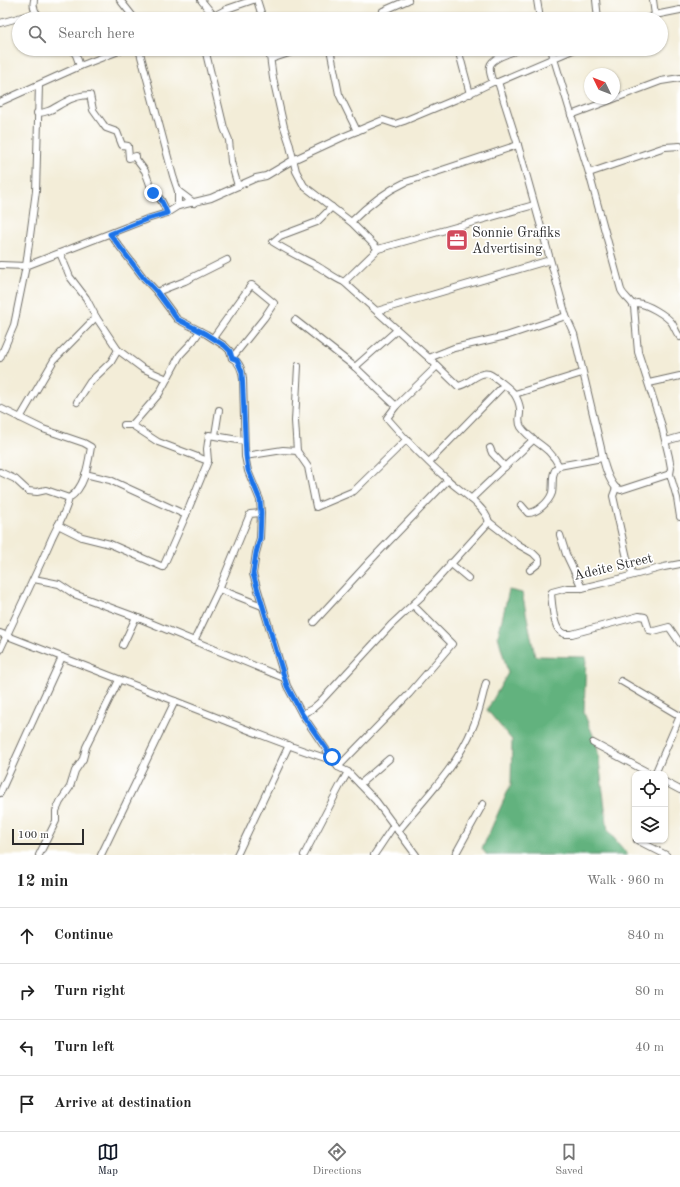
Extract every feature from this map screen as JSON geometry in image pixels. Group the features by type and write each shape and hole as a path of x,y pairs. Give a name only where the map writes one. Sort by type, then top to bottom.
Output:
{"street":[{"path":"34,0 33,5 36,12"},
{"path":"120,0 129,12"},
{"path":"201,0 211,12"},
{"path":"221,12 253,0"},
{"path":"257,0 261,12"},
{"path":"383,11 408,0"},
{"path":"537,0 539,12"},
{"path":"596,0 597,12"},
{"path":"653,0 655,12"},
{"path":"668,12 680,10"},
{"path":"1,21 12,18"},
{"path":"76,56 80,66"},
{"path":"0,102 106,56"},
{"path":"141,56 178,191 178,206"},
{"path":"207,56 224,128 229,140 231,162 238,186"},
{"path":"270,56 277,97 298,176 304,186 351,222 378,249"},
{"path":"271,59 280,56"},
{"path":"331,56 339,94 357,131"},
{"path":"460,56 470,94"},
{"path":"503,56 492,61 490,68 518,145 566,316 574,334 582,373 601,448 602,458 611,481 616,488 624,489 670,474"},
{"path":"0,265 26,266 93,239 167,213 178,206 211,198 266,176 293,160 383,120 398,124 558,56"},
{"path":"553,58 571,115 621,290 626,299 633,305 638,352 666,441 671,468 670,474 679,498 680,517"},
{"path":"571,115 661,81 680,78"},
{"path":"0,358 14,325 26,266 36,191 37,113 39,85"},
{"path":"37,113 49,112 80,96 90,95 93,110 105,126 117,132 122,145 128,146 129,158 136,156 136,159 145,171 153,193 156,194 161,200 167,213"},
{"path":"351,222 367,206 390,189 406,182 518,145"},
{"path":"588,173 664,147 680,146"},
{"path":"178,191 194,203"},
{"path":"344,282 378,249 534,204"},
{"path":"332,206 317,222 280,236 273,242 320,268 336,279 344,282 430,358 436,366 458,386 484,374 488,374 498,379 515,394 520,410 520,424 528,435 549,450 559,466"},
{"path":"110,234 177,319 213,338 230,351 232,358 237,360 242,372 244,441 248,470 260,500 261,513 260,538 253,574 287,686 302,714 336,764"},
{"path":"60,253 70,277 86,298 96,317 118,350 142,368 167,379"},
{"path":"157,292 185,281 227,260"},
{"path":"377,310 550,260"},
{"path":"213,338 250,285 274,303 232,358"},
{"path":"633,305 641,303 655,310 669,320 680,337"},
{"path":"430,358 454,348 506,336 566,316"},
{"path":"20,418 54,360 96,317"},
{"path":"295,320 355,367 396,406"},
{"path":"355,367 397,330"},
{"path":"132,425 159,394 180,355 200,331"},
{"path":"77,402 90,382 112,362 118,350"},
{"path":"298,366 295,421 297,451 308,467 316,506 354,491 406,440"},
{"path":"436,366 396,406 387,418 406,440 486,514 489,522 519,545 531,551 537,557 539,563 530,570"},
{"path":"515,394 582,373"},
{"path":"649,383 680,376"},
{"path":"429,462 504,385"},
{"path":"0,408 43,429 84,443 91,448 85,474 78,490 69,498 66,509 0,650"},
{"path":"215,435 219,410"},
{"path":"124,425 132,425 158,442 208,461"},
{"path":"58,525 82,537 110,544 162,567 186,515 208,461 207,449 209,435 244,441"},
{"path":"666,441 680,437"},
{"path":"471,499 534,439"},
{"path":"490,448 492,453 505,467"},
{"path":"246,456 283,450 297,451"},
{"path":"521,505 528,513 534,513 542,506 551,494 554,472 559,466 602,458"},
{"path":"0,472 15,479 28,491 36,492 46,490 69,498"},
{"path":"85,474 110,480 186,515"},
{"path":"314,622 376,554 448,480"},
{"path":"616,488 613,496 627,558 633,576"},
{"path":"194,641 219,589 250,514 261,513"},
{"path":"302,714 316,706 391,625 413,605 489,522"},
{"path":"560,536 566,554 582,588"},
{"path":"450,563 468,578"},
{"name":"Adeite Street","path":"680,564 582,588 567,588 552,592 556,627 560,632 565,634 572,634 639,616 645,617 649,630 654,631 670,627 680,643"},
{"path":"34,579 58,584 74,594 136,617 284,678"},
{"path":"219,589 262,606"},
{"path":"336,764 404,699 452,644 452,642 413,605"},
{"path":"123,645 136,617"},
{"path":"0,633 336,764 348,772 380,806 416,855"},
{"path":"0,793 62,657"},
{"path":"39,855 56,821 56,811 62,797 70,787 75,771 83,759 86,747 119,680"},
{"path":"621,681 680,716 656,771"},
{"path":"398,831 435,788 464,747 474,727 486,683"},
{"path":"101,855 176,701"},
{"path":"593,743 645,771"},
{"path":"237,855 289,745"},
{"path":"360,784 389,759"},
{"path":"304,855 348,772"},
{"path":"668,784 680,790"},
{"path":"456,855 483,804"},
{"path":"374,855 394,825"},
{"path":"643,843 666,855"}],"green space":[{"path":"509,590 522,593 535,656 586,657 584,713 597,745 608,831 628,855 487,855 482,849 511,784 512,740 487,710 508,673 498,636"}],"place":[{"name":"Sonnie Grafiks Advertising","path":"457,240"}],"route":[{"path":"153,193 156,194 161,200 167,213 147,219 110,234 143,277 157,292 174,316 180,321 206,334 225,346 230,351 232,358 237,360 240,366 243,379 244,441 248,470 253,486 260,500 261,513 260,538 253,574 287,686 302,714 332,757"}]}
